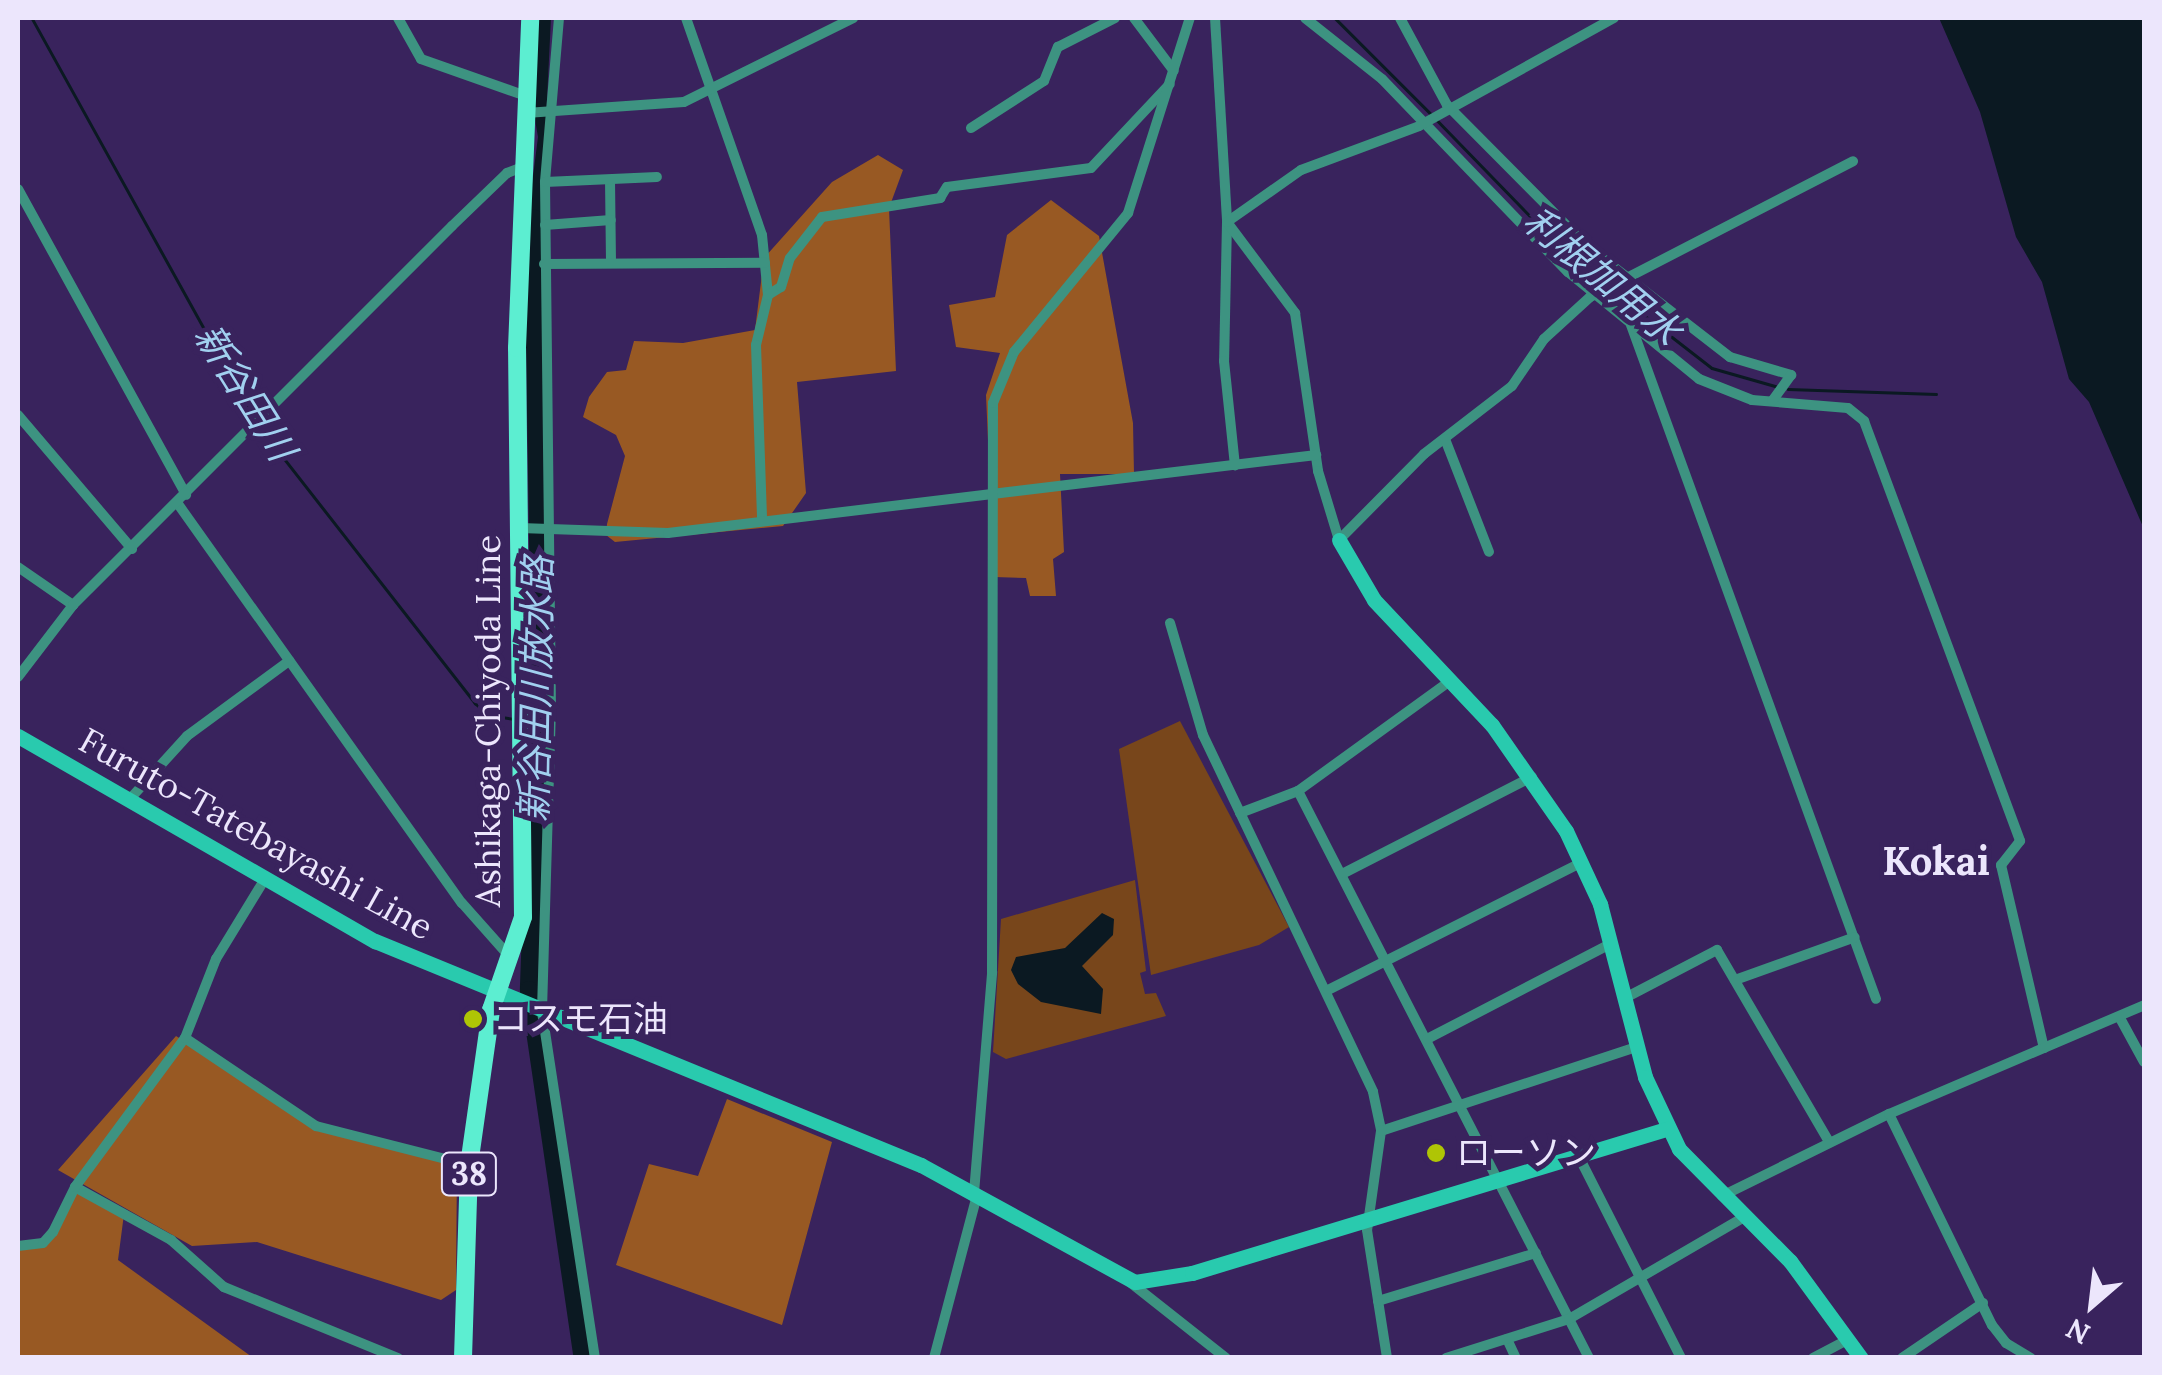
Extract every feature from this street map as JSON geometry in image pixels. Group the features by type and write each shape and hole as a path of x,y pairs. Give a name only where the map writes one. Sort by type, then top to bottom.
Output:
{"main road":[{"name":"Ashikaga-Chiyoda Line","path":"464,1358 469,1165 496,992 511,958 524,889 519,204 525,166 530,18"},
{"path":"1339,540 1374,600 1533,777 1582,862 1612,943 1636,1048 1667,1129 1721,1197 1790,1261 1862,1358"},
{"name":"Furuto-Tatebayashi Line","path":"18,736 374,941 896,1154 976,1194 1126,1279"},
{"path":"1126,1279 1143,1283 1192,1273 1667,1129"}],"street":[{"path":"398,18 421,59 548,115 645,109 710,94 854,18"},
{"path":"559,18 545,182 545,527 551,725 534,1009 594,1358"},
{"path":"686,18 762,234 768,295 756,345 762,520"},
{"path":"971,128 1044,81 1058,47 1115,18"},
{"path":"1134,18 1174,71"},
{"path":"934,1358 976,1194 992,972 993,490 998,382 1014,352 1128,213 1190,18"},
{"path":"1216,18 1227,222 1224,360 1235,464"},
{"path":"1306,18 1334,35 1430,118 1596,294 1713,388 1772,401 1848,408 1864,421 2020,841 2001,865 2044,1048"},
{"path":"1401,18 1447,104 1625,278 1730,356 1786,369 1791,375 1772,401"},
{"path":"1227,222 1301,170 1430,118 1447,104 1614,18"},
{"path":"768,295 780,287 790,258 828,213 940,198 947,186 1091,168 1170,84"},
{"path":"1227,222 1295,313 1316,456 1339,540 1444,439 1512,386 1544,339 1596,294 1853,162"},
{"path":"18,677 73,606 452,226 507,173 525,166"},
{"path":"545,182 657,177"},
{"path":"610,180 611,262"},
{"path":"18,189 182,500 289,660 462,903 511,958"},
{"path":"545,225 610,220"},
{"path":"544,264 765,263"},
{"path":"1631,324 1876,999"},
{"path":"18,415 132,549"},
{"path":"1444,439 1489,552"},
{"path":"524,527 668,533 993,490 1316,456"},
{"path":"18,567 73,606"},
{"path":"1170,623 1204,735 1373,1092 1381,1131 1367,1220 1387,1358"},
{"path":"129,800 187,736 289,660"},
{"path":"1240,813 1298,791 1450,681"},
{"path":"1344,873 1533,777"},
{"path":"1298,791 1344,873 1589,1358"},
{"path":"1328,990 1582,862"},
{"path":"18,1246 44,1242 76,1187 184,1038 216,959 266,877"},
{"path":"1735,980 1855,937"},
{"path":"1427,1039 1612,943"},
{"path":"1624,998 1716,950 1830,1142"},
{"path":"1721,1197 1889,1114 2144,1005"},
{"path":"2120,1018 2144,1062"},
{"path":"184,1038 316,1126 469,1165"},
{"path":"1381,1131 1636,1048"},
{"path":"1889,1114 1949,1246 2006,1343 2031,1358"},
{"path":"1578,1155 1681,1358"},
{"path":"76,1187 171,1240 224,1287 398,1358"},
{"path":"1446,1358 1570,1319 1744,1217"},
{"path":"1378,1301 1536,1253"},
{"path":"1126,1279 1226,1358"},
{"path":"1902,1358 1983,1303"},
{"path":"1507,1338 1516,1358"},
{"path":"1813,1358 1849,1340"}],"shaded area":[{"path":"878,155 903,170 889,208 896,371 797,382 806,493 783,526 615,542 606,535 607,524 625,456 616,435 583,417 589,397 607,372 626,370 634,341 683,343 755,330 764,258 832,182"},
{"path":"1051,200 1099,236 1133,423 1134,474 1060,474 1064,552 1053,559 1056,596 1030,596 1026,578 994,577 986,395 1000,353 956,347 949,305 995,297 1007,235"},
{"path":"1180,721 1289,927 1259,945 1151,975 1119,749"},
{"path":"1135,880 1146,971 1140,973 1145,994 1156,993 1166,1016 1006,1059 993,1052 1001,919"},
{"path":"176,1036 325,1129 457,1162 456,1290 441,1300 257,1242 192,1246 58,1170"},
{"path":"727,1099 832,1142 782,1325 616,1265 649,1164 698,1176"},
{"path":"75,1187 124,1214 118,1260 252,1357 18,1357 18,1246 44,1242"}],"water":[{"path":"537,18 551,18 540,241 525,239 538,137 533,108"},
{"path":"1939,18 2144,18 2144,529 2089,402 2069,379 2042,282 2016,237 1980,112"},
{"path":"1102,913 1114,919 1113,935 1082,966 1103,989 1101,1014 1041,1002 1018,984 1011,970 1016,957 1065,948"}],"waterway":[{"name":"新谷田川","path":"32,18 254,418"},
{"name":"利根加用水","path":"1335,18 1432,115"},
{"name":"利根加用水","path":"1437,120 1567,254 1606,286"},
{"name":"新谷田川放水路","path":"533,218 540,685 529,990 583,1358"},
{"name":"利根加用水","path":"1613,291 1712,368 1775,386"},
{"name":"利根加用水","path":"1788,389 1936,394"},
{"name":"新谷田川","path":"258,425 475,703 489,715 515,719"}],"place":[{"name":"コスモ石油","path":"473,1019"},
{"name":"ローソン","path":"1436,1153"}],"district":[{"name":"Kokai","path":"1936,861"}]}
